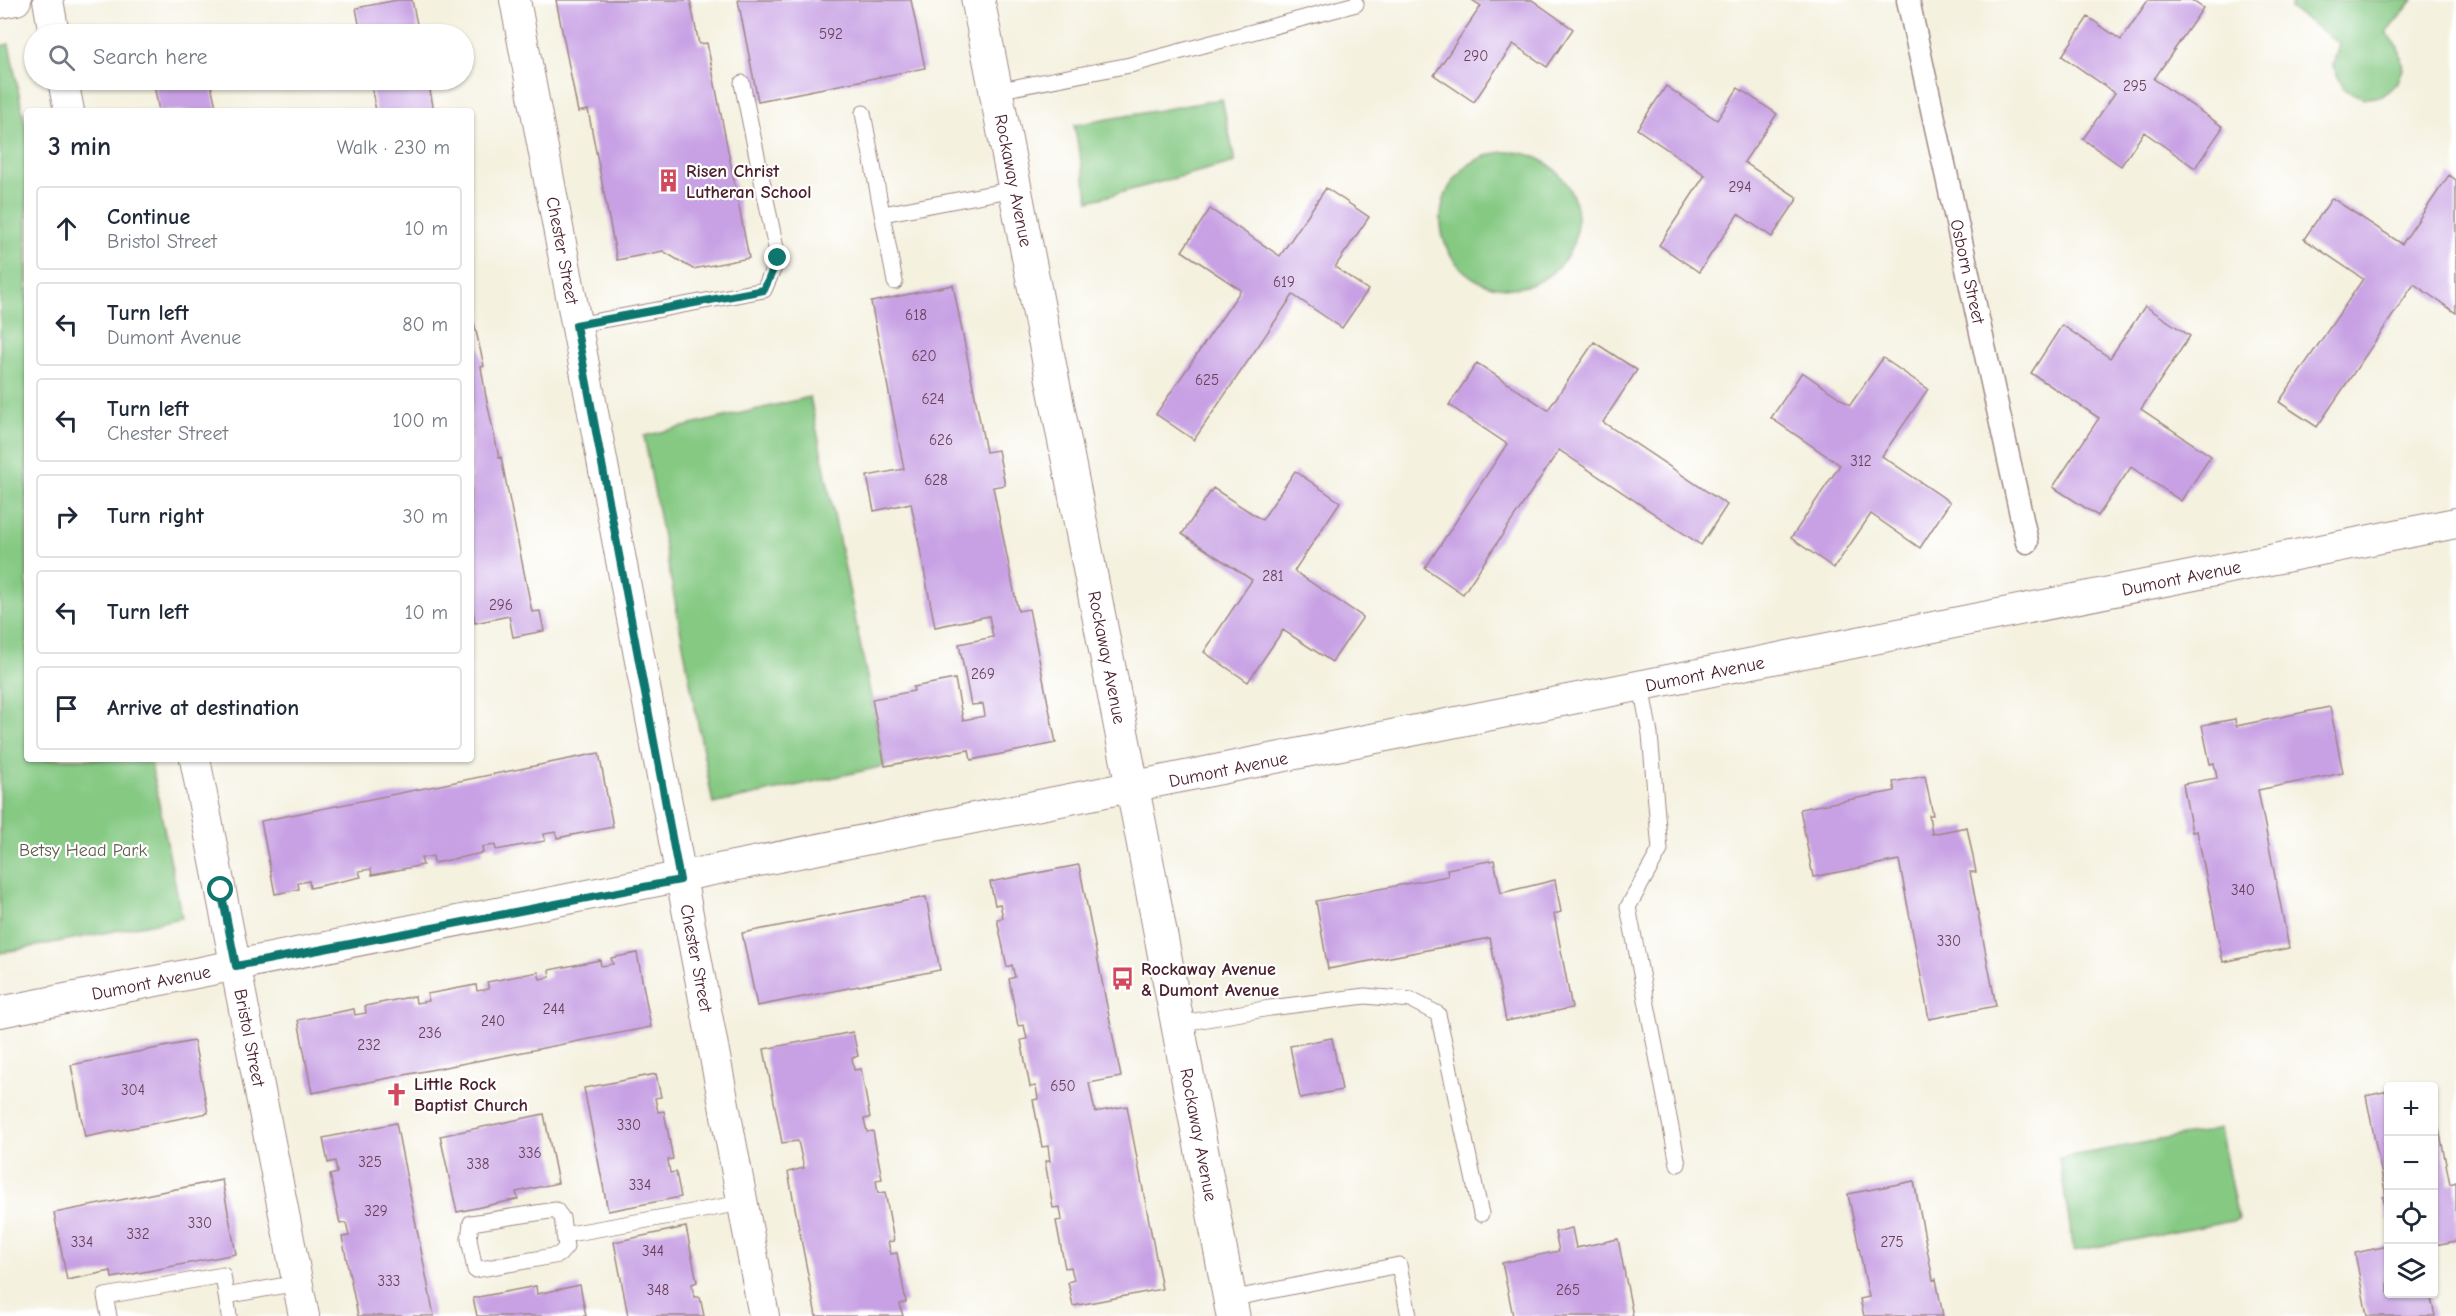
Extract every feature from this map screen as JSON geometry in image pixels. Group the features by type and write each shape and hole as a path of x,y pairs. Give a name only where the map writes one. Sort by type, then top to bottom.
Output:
{"street":[{"path":"0,3 16,0"},
{"path":"48,0 52,24"},
{"name":"Chester Street","path":"515,0 764,1316"},
{"name":"Rockaway Avenue","path":"978,0 1178,1024 1231,1308"},
{"name":"Osborn Street","path":"1908,0 2027,542"},
{"path":"65,90 68,108"},
{"name":"Dumont Avenue","path":"0,1012 680,880 1132,787 2456,523"},
{"name":"Bristol Street","path":"196,762 304,1316"}],"lane":[{"path":"996,91 1130,65 1356,4"},
{"path":"576,325 764,290 778,258 742,83"},
{"path":"863,113 895,282"},
{"path":"883,214 1015,189"},
{"path":"1641,686 1650,734 1660,850 1628,907 1678,1164"},
{"path":"1178,1024 1270,1008 1365,996 1411,1000 1438,1014 1481,1214"},
{"path":"564,1235 742,1203"},
{"path":"556,1209 562,1218 564,1235 566,1247 559,1255 475,1270 470,1246 471,1223 556,1209"},
{"path":"1231,1308 1399,1265 1409,1316"},
{"path":"109,1316 105,1296 223,1275 229,1316"},
{"path":"226,1296 297,1283"}],"green space":[{"path":"2295,0 2413,0 2386,33 2399,47 2403,69 2397,84 2380,97 2363,98 2344,89 2333,66 2339,43 2290,8"},
{"name":"Betsy Head Park","path":"9,44 24,119 24,762 151,762 182,918 0,953 0,46"},
{"path":"1222,99 1235,162 1089,201 1074,125"},
{"path":"1509,152 1535,157 1547,163 1557,172 1566,182 1572,194 1577,220 1572,246 1566,258 1557,268 1547,277 1535,283 1509,288 1483,283 1471,277 1461,268 1452,258 1446,246 1441,220 1446,194 1452,182 1461,172 1471,163 1483,157"},
{"path":"810,397 885,766 713,804 644,436"},
{"path":"2220,1129 2238,1220 2074,1251 2059,1158"}],"building":[{"path":"397,0 412,0 417,24 359,24 356,8"},
{"name":"Risen Christ Lutheran School","path":"556,0 690,0 699,44 707,43 749,258 693,269 663,251 617,260 588,110 578,112"},
{"path":"738,0 911,0 925,68 758,101"},
{"path":"1472,0 1532,0 1573,29 1547,67 1513,44 1474,102 1434,75 1481,6"},
{"path":"2148,0 2191,0 2203,8 2154,79 2223,127 2195,168 2144,132 2121,166 2083,139 2115,93 2062,56 2088,17 2121,40"},
{"path":"1666,86 1717,120 1738,88 1777,114 1744,162 1798,198 1772,237 1738,214 1699,272 1659,245 1705,175 1637,129"},
{"path":"155,90 212,90 216,108 158,108"},
{"path":"372,90 430,90 433,108 375,108"},
{"path":"2449,175 2456,180 2456,313 2414,284 2317,427 2279,402 2363,279 2304,239 2332,198 2402,244"},
{"path":"1326,188 1369,217 1335,267 1368,290 1342,328 1293,295 1194,440 1156,414 1241,290 1182,251 1210,209 1280,256"},
{"path":"953,285 986,452 998,450 1005,485 993,487 1018,611 1029,609 1056,743 971,760 969,750 885,766 872,699 914,691 913,687 955,679 963,720 985,716 983,704 971,705 959,644 993,637 989,616 935,627 911,503 874,511 867,476 904,469 871,302"},
{"path":"2145,306 2190,336 2141,409 2211,456 2181,501 2131,467 2098,516 2053,487 2099,418 2031,373 2062,325 2110,358"},
{"path":"474,322 484,366 481,367 486,397 499,458 501,457 532,612 540,611 544,631 513,637 509,616 475,623"},
{"path":"1594,342 1637,370 1603,422 1727,505 1701,545 1559,450 1463,594 1425,568 1507,444 1449,405 1477,363 1548,410"},
{"path":"1883,358 1928,389 1882,456 1950,502 1920,548 1871,514 1834,568 1791,538 1840,465 1771,418 1802,372 1850,405"},
{"path":"1295,471 1340,502 1294,571 1363,617 1332,662 1283,630 1248,682 1204,652 1252,580 1182,534 1213,488 1262,520"},
{"path":"2330,707 2343,773 2258,790 2289,948 2223,962 2197,831 2192,832 2183,784 2217,778 2214,763 2210,764 2202,725 2235,719 2236,726"},
{"path":"599,753 613,827 557,838 556,832 544,834 545,841 496,850 495,845 482,847 483,853 434,863 433,856 421,858 423,865 372,875 371,869 359,871 361,877 310,888 309,881 298,883 299,889 275,894 261,821"},
{"path":"1925,776 1933,815 1929,815 1932,834 1967,827 1976,872 1970,872 1996,1006 1929,1019 1899,860 1813,877 1800,809 1895,791 1893,782"},
{"path":"1494,860 1501,893 1555,880 1561,912 1554,914 1572,1008 1506,1021 1490,938 1328,969 1316,901 1448,876 1447,869"},
{"path":"1079,865 1121,1077 1089,1083 1095,1112 1127,1106 1162,1289 1073,1306 1068,1282 1074,1280 1071,1267 1065,1268 1056,1221 1062,1220 1060,1207 1053,1208 1045,1161 1050,1161 1048,1146 1042,1147 1033,1100 1038,1099 1036,1086 1030,1087 1021,1040 1027,1039 1024,1025 1018,1026 1009,979 1015,977 1012,965 1007,967 997,919 1003,918 1000,904 995,905 990,882"},
{"path":"926,897 940,970 757,1006 742,933"},
{"path":"637,953 651,1027 312,1093 298,1020 354,1009 355,1015 366,1013 365,1006 415,996 416,1003 429,1001 427,994 476,985 477,991 489,989 487,982 538,972 540,979 550,977 549,970 600,960 601,966 613,964 611,958"},
{"path":"853,1032 858,1056 852,1058 854,1070 861,1069 870,1118 864,1119 867,1132 873,1131 882,1179 876,1180 878,1193 885,1192 894,1241 888,1242 891,1254 897,1253 906,1302 900,1304 903,1316 816,1316 788,1172 804,1168 798,1141 782,1143 764,1049"},
{"path":"1332,1038 1342,1090 1300,1098 1290,1046"},
{"path":"194,1041 208,1113 85,1137 71,1065"},
{"path":"656,1074 661,1097 655,1098 658,1112 664,1111 673,1159 668,1160 670,1173 676,1172 681,1197 608,1211 584,1088"},
{"path":"2384,1092 2384,1186 2366,1096"},
{"path":"544,1114 558,1183 516,1192 518,1199 457,1212 440,1136"},
{"path":"396,1123 434,1316 358,1316 342,1237 349,1236 346,1223 340,1224 330,1175 337,1173 335,1161 328,1163 323,1138"},
{"path":"2438,1124 2450,1184 2456,1182 2456,1241 2438,1244"},
{"path":"222,1180 236,1254 112,1278 111,1271 67,1280 54,1213"},
{"path":"1914,1181 1933,1280 1936,1279 1943,1316 1864,1316 1860,1299 1869,1297 1848,1194"},
{"path":"686,1227 697,1282 692,1284 694,1297 700,1297 704,1316 628,1316 614,1242"},
{"path":"1572,1228 1576,1248 1618,1239 1633,1316 1513,1316 1502,1263 1559,1251 1555,1232"},
{"path":"2384,1247 2384,1298 2431,1298 2435,1316 2367,1316 2355,1253"},
{"path":"580,1285 586,1316 477,1316 473,1298 536,1286 537,1294"}],"place":[{"name":"Risen Christ Lutheran School","path":"668,181"},
{"name":"Rockaway Avenue & Dumont Avenue","path":"1123,979"},
{"name":"Little Rock Baptist Church","path":"396,1094"}],"route":[{"path":"221,890 236,966 680,880 576,325 764,290 778,258"}]}
